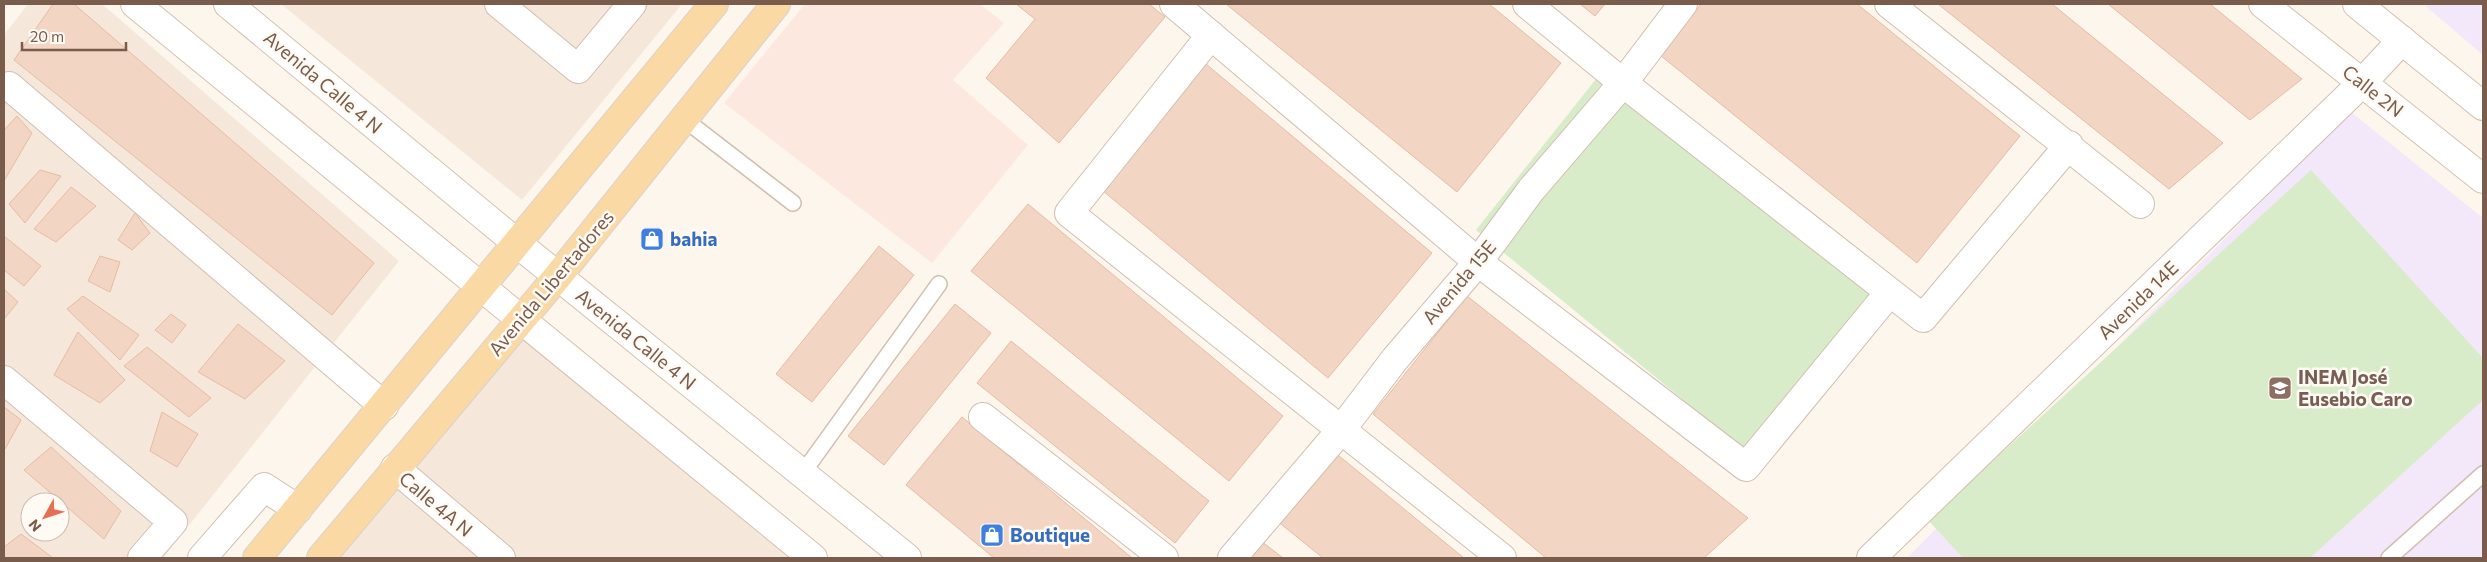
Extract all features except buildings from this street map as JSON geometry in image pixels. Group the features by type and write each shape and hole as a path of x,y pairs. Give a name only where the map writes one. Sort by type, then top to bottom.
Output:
{"main road":[{"path":"257,558 518,244 714,4"},
{"name":"Avenida Libertadores","path":"321,558 394,468 558,276 776,4"}],"street":[{"path":"135,4 813,558"},
{"name":"Avenida Calle 4 N","path":"228,4 518,244 907,558"},
{"path":"500,4 578,69 632,4"},
{"path":"1174,4 1478,262 1746,467 1889,293"},
{"path":"1527,4 1623,84 1922,318 2069,146"},
{"name":"Avenida 15E","path":"1232,558 1341,430 1395,359 1478,262 1531,190 1623,84 1683,4"},
{"path":"1889,4 2140,204"},
{"name":"Calle 2N","path":"2263,4 2483,179"},
{"path":"2357,4 2483,106"},
{"path":"1211,35 1069,213 1502,558"},
{"name":"Avenida 14E","path":"1871,558 2362,83 2402,40"},
{"path":"9,86 384,406"},
{"path":"4,380 173,522 142,558"},
{"path":"983,418 1164,558"},
{"name":"Calle 4A N","path":"394,468 501,558"},
{"path":"202,558 264,487 298,509"}],"lane":[{"path":"684,118 793,203"},
{"path":"802,474 939,284"},
{"path":"2389,558 2483,474"}],"shaded area":[{"path":"28,4 102,4 399,261 163,558 4,558 4,35"},
{"path":"281,4 682,4 522,200"},
{"path":"805,4 980,4 1004,23 953,80 1028,145 932,263 724,103"},
{"path":"2423,4 2483,4 2483,55"},
{"name":"INEM José Eusebio Caro","path":"2351,112 2483,218 2483,558 1907,558"},
{"path":"519,334 796,558 513,558 404,467"},
{"path":"393,480 485,558 328,558"}],"green space":[{"path":"1600,74 1879,300 1748,453 1476,230"},
{"name":"INEM José Eusebio Caro","path":"2311,170 2483,358 2483,400 2310,558 1963,558 1928,520"}],"place":[{"name":"bahia","path":"652,239"},
{"name":"INEM José Eusebio Caro","path":"2280,388"},
{"name":"Boutique","path":"992,535"}]}
